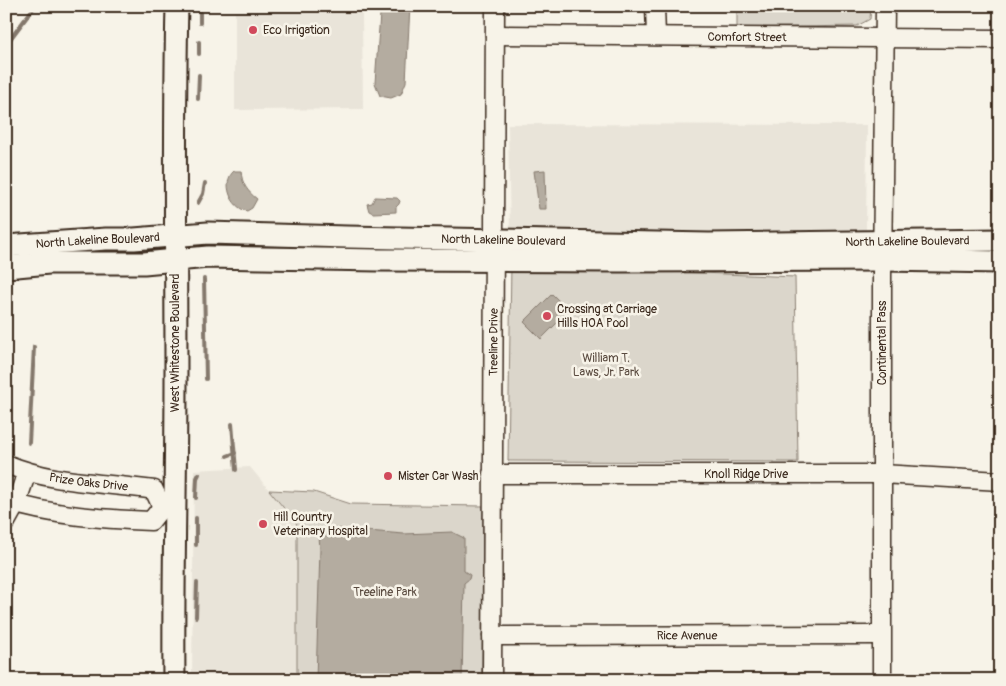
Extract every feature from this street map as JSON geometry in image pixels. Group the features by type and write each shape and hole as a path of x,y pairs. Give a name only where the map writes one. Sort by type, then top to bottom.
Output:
{"main road":[{"name":"West Whitestone Boulevard","path":"174,680 168,508 175,260 177,6"},
{"name":"North Lakeline Boulevard","path":"6,246 208,233 494,250 620,261 883,250 1000,240"},
{"name":"North Lakeline Boulevard","path":"6,268 49,262 144,263 208,257 288,259 494,250"},
{"name":"North Lakeline Boulevard","path":"883,250 1000,262"}],"street":[{"name":"Treeline Drive","path":"492,680 495,6"},
{"path":"655,6 656,36"},
{"name":"Continental Pass","path":"882,680 885,6"},
{"name":"Comfort Street","path":"495,35 1000,39"},
{"name":"Prize Oaks Drive","path":"6,464 27,472 62,480 154,490 168,508"},
{"path":"6,522 11,503 27,472"},
{"name":"Knoll Ridge Drive","path":"492,474 882,474 1000,481"},
{"path":"11,503 99,518 151,521 168,508"},
{"name":"Rice Avenue","path":"492,636 881,635"}],"shaded area":[{"path":"372,6 410,6 406,82 401,94 391,98 380,96 375,83 380,14"},
{"path":"362,11 363,109 235,110 235,12"},
{"path":"508,124 867,125 866,234 510,236"},
{"path":"545,170 546,209 539,209 534,171"},
{"path":"234,171 241,171 246,187 257,199 252,208 247,211 236,205 228,188 228,181"},
{"path":"375,197 397,198 400,201 396,207 396,212 373,213 369,211 367,204 372,203"},
{"name":"Crossing at Carriage Hills HOA Pool","path":"552,294 569,311 541,339 524,322"},
{"path":"250,467 297,524 297,680 192,680 194,470"},
{"name":"Treeline Park","path":"331,528 404,534 452,532 464,538 464,571 470,575 469,579 464,583 462,680 316,680 319,536"}],"green space":[{"path":"737,6 871,6 870,19 857,26 737,28"},
{"name":"William T. Laws, Jr. Park","path":"511,265 795,277 798,462 508,461"},
{"name":"Treeline Park","path":"269,490 314,492 351,504 483,506 482,680 297,680 297,524"}],"waterway":[{"path":"6,47 35,6"},
{"path":"200,6 200,23"},
{"path":"199,42 199,54"},
{"path":"198,99 199,75"},
{"path":"198,203 203,194 205,183"},
{"path":"204,279 206,379"},
{"path":"29,443 34,347"},
{"path":"232,424 236,470"},
{"path":"227,456 235,453"},
{"path":"196,498 199,474"},
{"path":"196,518 196,545"},
{"path":"196,617 197,583"}],"place":[{"name":"Eco Irrigation","path":"253,30"},
{"name":"Crossing at Carriage Hills HOA Pool","path":"547,316"},
{"name":"Mister Car Wash","path":"388,476"},
{"name":"Hill Country Veterinary Hospital","path":"263,524"}]}
